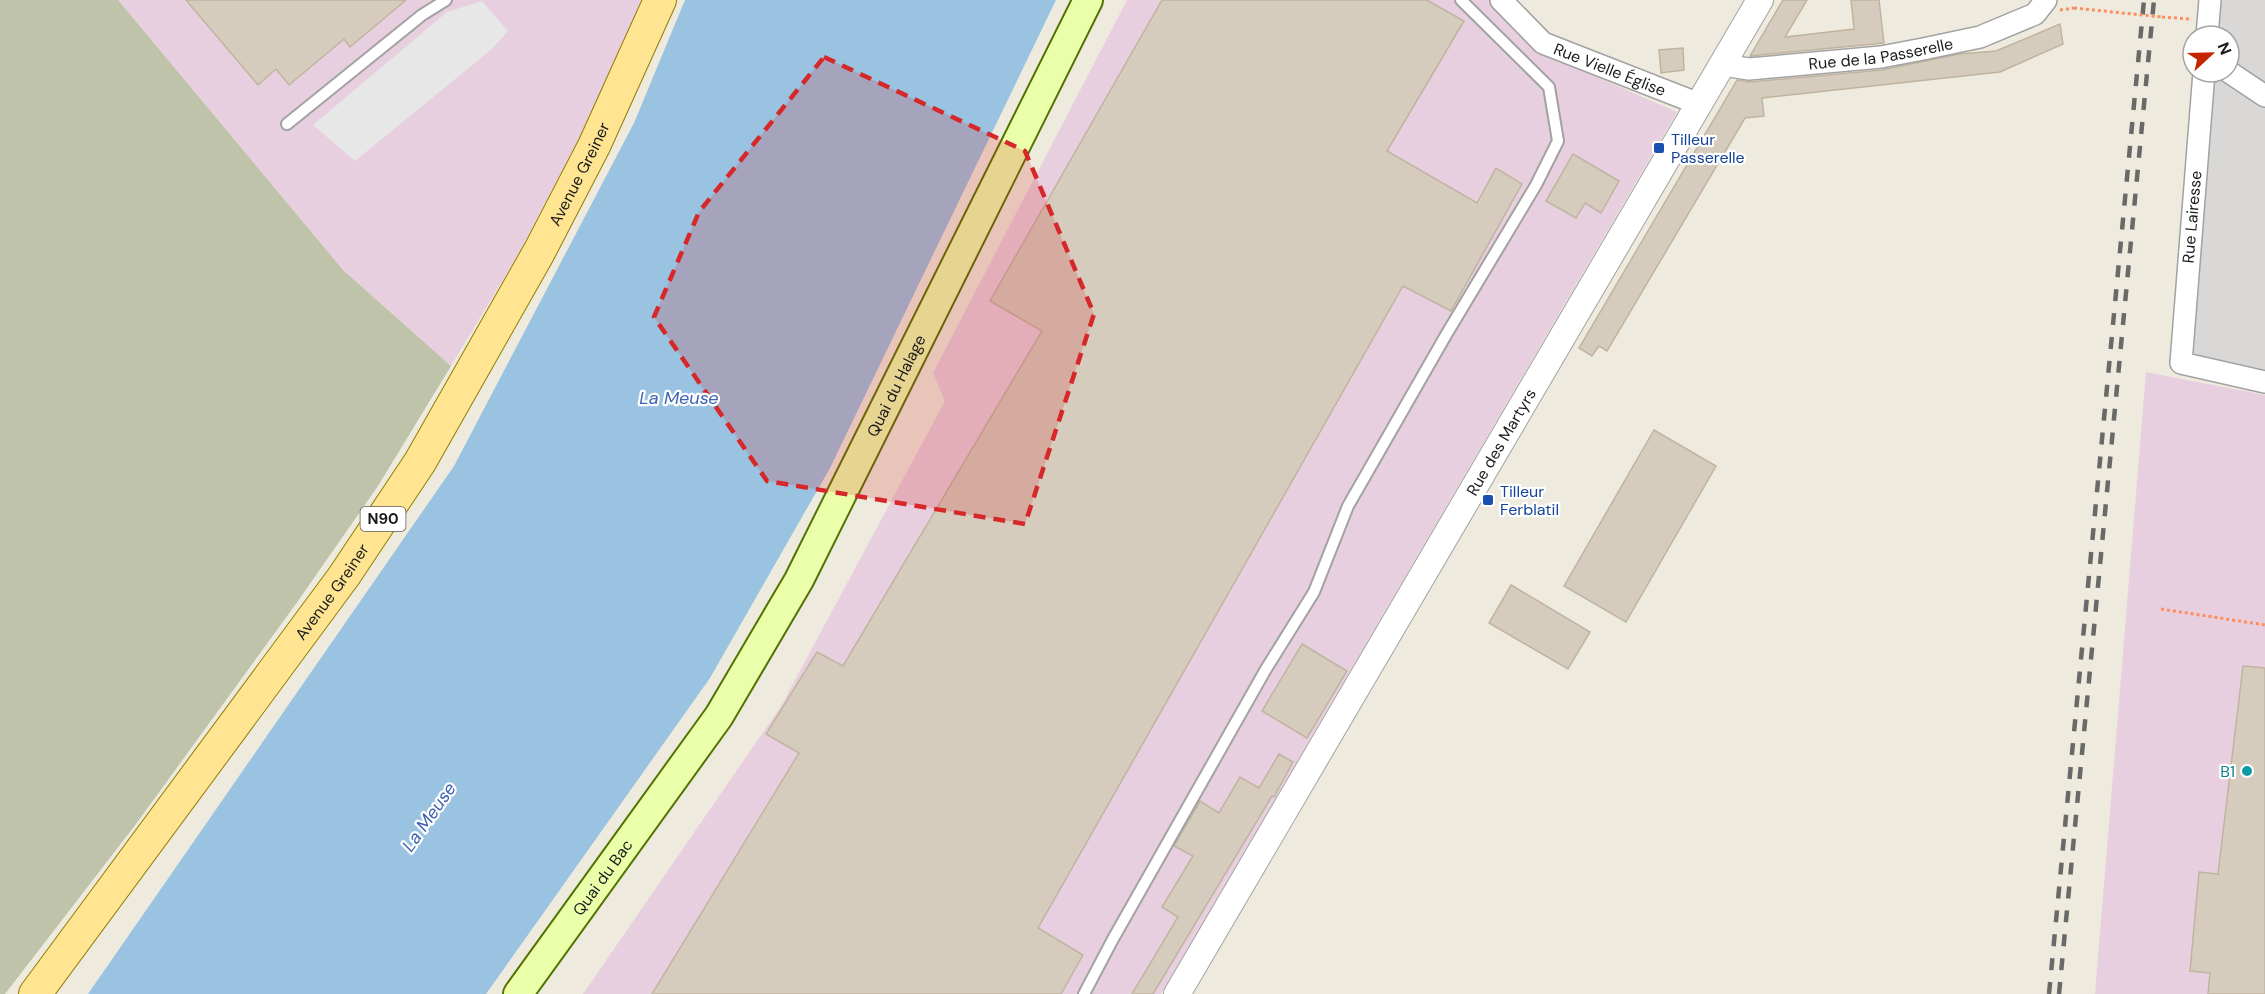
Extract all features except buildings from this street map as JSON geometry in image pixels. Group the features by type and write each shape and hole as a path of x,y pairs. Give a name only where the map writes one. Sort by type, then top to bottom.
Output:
{"main road":[{"name":"Avenue Greiner","path":"35,994 344,576 420,462 489,343 561,211 619,94 660,0"},
{"name":"Quai du Halage","path":"688,761 747,672 799,580 1088,0"},
{"name":"Quai du Bac","path":"518,994 688,761"}],"street":[{"name":"Rue Vielle Église","path":"1501,0 1543,43 1699,104"},
{"name":"Rue des Martyrs","path":"1177,994 1760,0"},
{"path":"2203,24 2210,0"},
{"name":"Rue de la Passerelle","path":"1723,65 1749,69 1881,57 1980,37 2041,7"},
{"path":"2241,80 2265,96"},
{"name":"Rue Lairesse","path":"2203,84 2181,363 2265,382"}],"lane":[{"path":"287,124 422,15 446,0"},
{"path":"1084,994 1266,669 1314,592 1348,506 1536,185 1558,141 1549,87 1461,0"}],"path":[{"path":"2074,8 2162,17 2187,24"},
{"path":"2162,609 2265,625"}],"highlighted area":[{"path":"824,57 1025,151 1094,314 1025,524 767,481 654,317 699,212"}],"shaded area":[{"path":"0,0 118,0 343,270 451,366 378,486 298,601 136,824 5,994 0,994"},
{"path":"118,0 642,0 613,73 516,258 451,366 343,270"},
{"path":"1127,0 1491,0 1544,54 1677,112 1161,994 583,994 781,706 945,401 933,373"},
{"path":"2214,0 2265,0 2265,393 2186,376 2208,84 2241,84 2241,24 2212,24"},
{"path":"482,1 508,31 492,49 355,161 313,125 447,12"},
{"path":"2146,372 2265,395 2265,994 2095,994"}],"water":[{"name":"La Meuse","path":"685,0 1056,0 830,468 710,678 486,994 88,994 454,466 634,123"}],"railway":[{"path":"2049,994 2144,0"},
{"path":"2059,994 2154,0"}],"place":[{"name":"Tilleur Passerelle","path":"1659,148"},
{"name":"Tilleur Ferblatil","path":"1488,500"},
{"name":"B1","path":"2247,771"}]}
